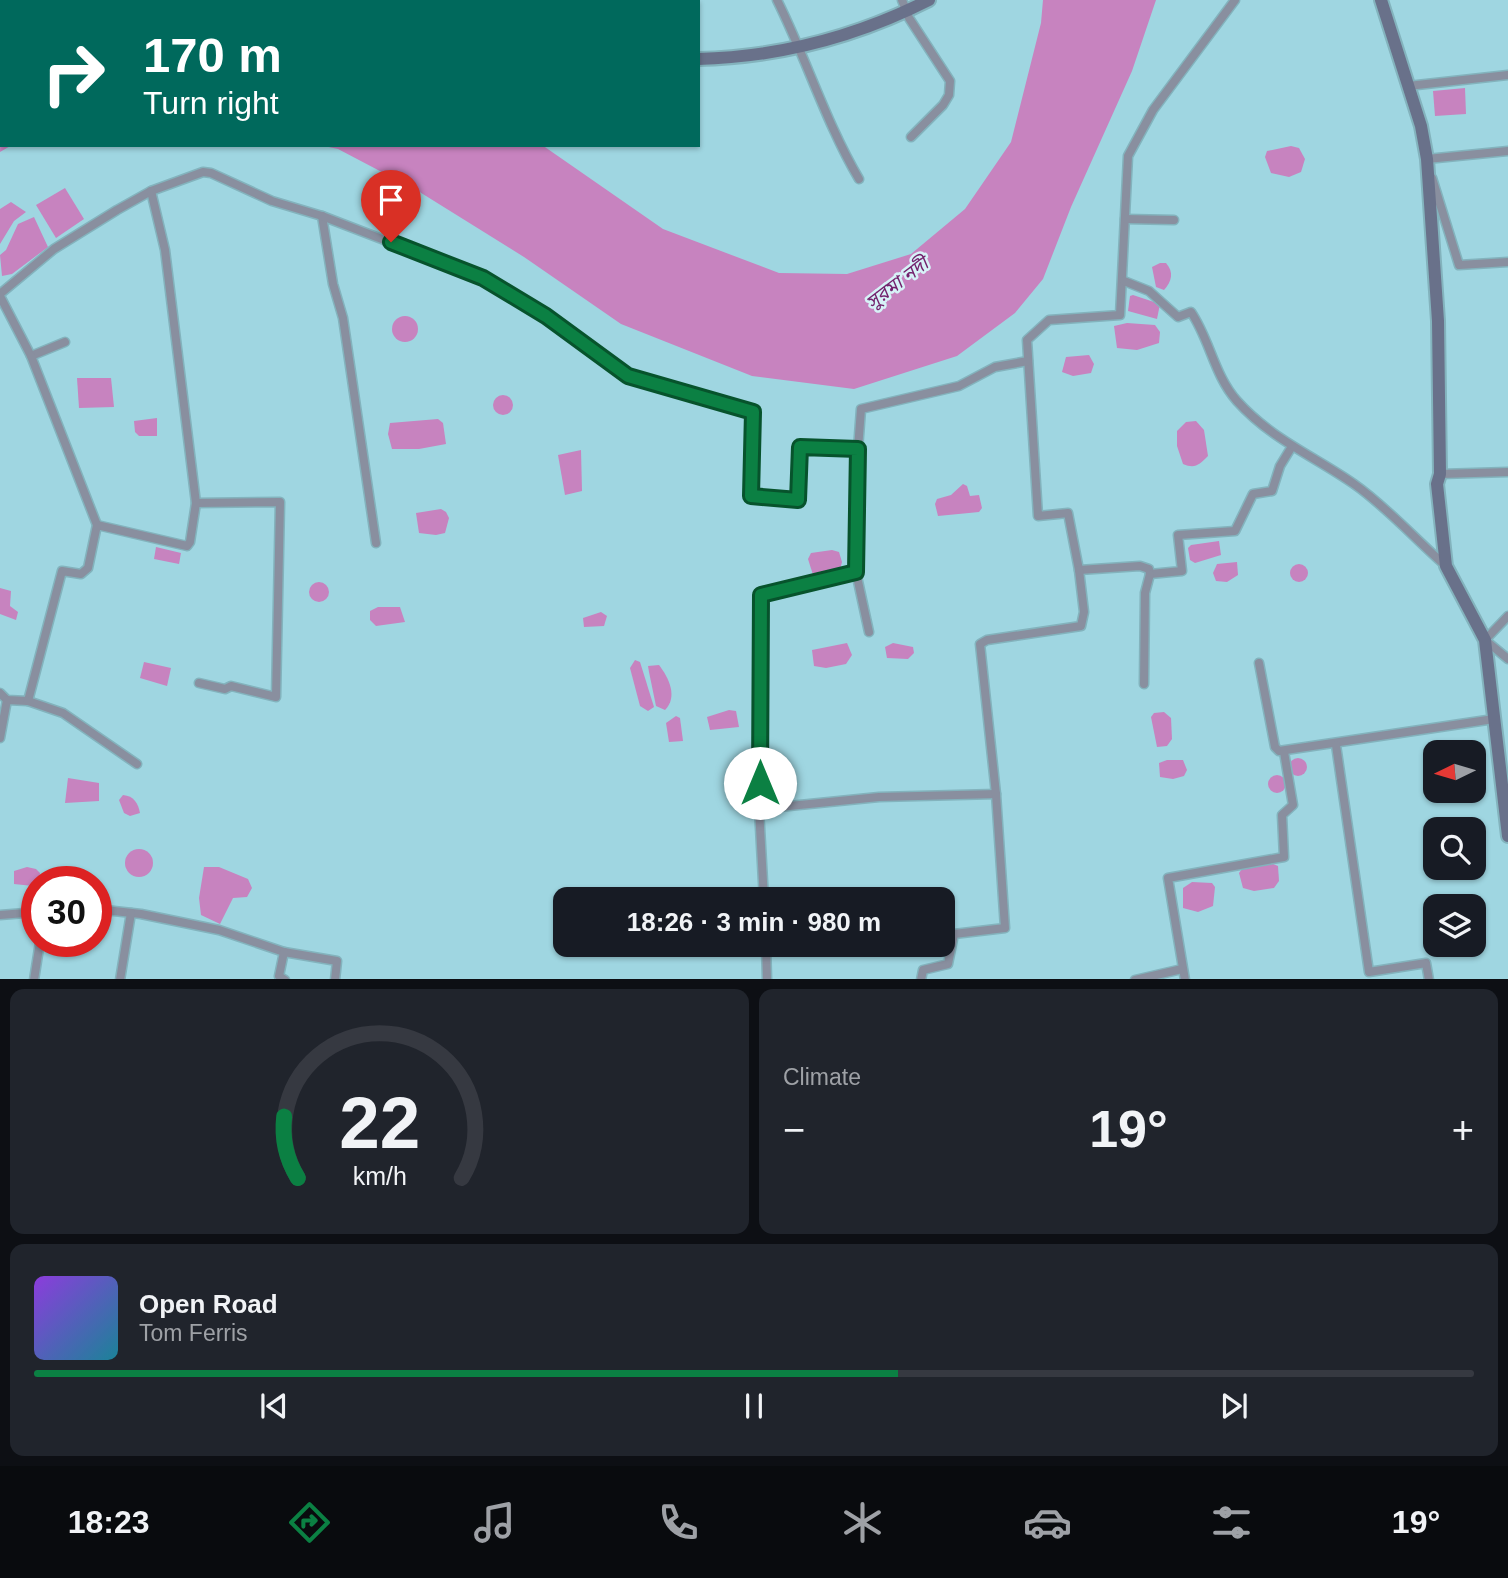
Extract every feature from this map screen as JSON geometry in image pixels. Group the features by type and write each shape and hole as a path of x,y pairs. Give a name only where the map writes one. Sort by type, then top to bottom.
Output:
{"street":[{"path":"777,0 802,49 845,156 859,179"},
{"path":"700,59 760,56 802,49 905,6 929,0"},
{"path":"921,979 923,970 948,964 954,934 1005,928 996,794 980,644 987,640 1081,626 1084,612 1068,513 1038,516 1027,340 1049,320 1120,315 1124,281 1128,156 1153,110 1235,0"},
{"path":"1381,0 1459,265 1508,262"},
{"path":"905,6 950,81 949,95 943,105 911,137"},
{"path":"1408,86 1508,75"},
{"path":"1427,159 1508,151"},
{"path":"1427,159 1435,257 1440,474 1437,484 1446,566"},
{"path":"28,701 62,571 81,574 88,568 97,525 31,356 0,295 54,249 151,191 203,172 211,173 272,201 322,216 483,278 546,316 628,376 753,412 751,496 798,500 800,447 858,449"},
{"path":"97,525 187,546 191,542 196,503 165,250 151,191"},
{"path":"322,216 333,284 343,318 376,543"},
{"path":"1125,219 1174,220"},
{"path":"1124,281 1149,291 1178,317 1191,312 1208,343 1222,382 1238,402 1291,448 1355,485 1446,566 1485,640 1508,836"},
{"path":"31,356 65,342"},
{"path":"869,632 856,572 861,409 959,386 995,368 1028,361"},
{"path":"1150,574 1182,571 1178,535 1235,531 1252,494 1272,491 1280,466 1291,448"},
{"path":"1440,474 1508,472"},
{"path":"196,503 280,502 276,697 231,686 225,690 199,683"},
{"path":"1079,570 1140,566 1149,569 1144,684"},
{"path":"763,887 759,809 761,595 856,572"},
{"path":"1485,640 1508,615"},
{"path":"1485,640 1508,659"},
{"path":"1259,663 1275,747 1284,752 1494,719"},
{"path":"0,738 3,697 28,701 63,713 137,765"},
{"path":"1336,745 1369,972 1426,963 1429,979"},
{"path":"1185,979 1168,878 1284,857 1282,815 1293,805 1284,752"},
{"path":"759,809 879,797 996,794"},
{"path":"112,911 219,930 284,952 337,961 335,979"},
{"path":"0,915 21,913"},
{"path":"120,979 131,913"},
{"path":"284,952 279,976 285,979"},
{"path":"34,979 38,957"},
{"path":"766,957 767,979"},
{"path":"1135,979 1182,969"}],"water":[{"name":"সুরমা নদী","path":"1043,0 1156,0 1132,71 1071,207 1043,279 1015,313 957,356 854,389 752,376 621,324 524,257 418,191 338,149 328,147 545,147 663,229 779,273 847,274 911,254 965,209 1011,142 1041,23"},
{"path":"1465,88 1466,114 1435,116 1433,91"},
{"path":"1291,146 1299,148 1305,159 1301,172 1289,177 1271,173 1265,157 1267,151"},
{"path":"65,188 84,219 56,238 36,205"},
{"path":"11,202 26,212 14,221 0,244 0,209"},
{"path":"34,217 48,247 12,274 2,276 0,255 6,250 18,224"},
{"path":"1166,263 1171,273 1164,290 1156,287 1152,267"},
{"path":"1130,296 1160,304 1157,319 1128,311"},
{"path":"405,316 414,320 418,329 414,338 405,342 396,338 392,329 396,320"},
{"path":"1127,323 1155,325 1160,332 1159,343 1137,350 1117,348 1114,326"},
{"path":"1089,355 1094,364 1091,373 1073,376 1062,372 1066,357"},
{"path":"77,378 111,378 114,407 79,408"},
{"path":"503,395 510,398 513,405 510,412 503,415 496,412 493,405 496,398"},
{"path":"157,418 157,436 139,436 135,432 134,421"},
{"path":"438,419 443,423 446,444 419,449 392,449 388,434 390,423"},
{"path":"1196,421 1204,430 1208,456 1199,464 1191,466 1183,464 1177,446 1177,431 1186,422"},
{"path":"581,450 582,491 565,495 558,455"},
{"path":"963,484 967,486 970,496 979,495 982,508 979,512 938,516 935,504 937,499 951,495"},
{"path":"441,509 449,518 445,533 419,533 416,513"},
{"path":"1219,541 1221,555 1195,563 1190,560 1188,548 1191,545"},
{"path":"156,547 181,553 179,564 154,559"},
{"path":"832,550 839,552 842,562 839,573 814,578 808,559 811,553"},
{"path":"1237,562 1238,575 1227,582 1216,581 1213,573 1217,564"},
{"path":"1299,564 1307,569 1308,573 1303,581 1299,582 1291,577 1290,573 1295,565"},
{"path":"319,582 326,585 329,592 326,599 319,602 312,599 309,592 312,585"},
{"path":"0,588 11,591 10,606 18,612 16,620 0,614"},
{"path":"378,607 400,607 405,622 376,626 370,620 370,611"},
{"path":"601,612 607,616 604,626 584,627 583,618"},
{"path":"847,643 852,655 846,664 826,668 814,666 812,650"},
{"path":"893,643 913,647 914,653 908,659 887,658 885,647"},
{"path":"635,660 640,662 654,707 648,711 640,706 630,668"},
{"path":"144,662 171,668 167,686 140,678"},
{"path":"659,665 671,688 671,699 665,710 656,706 648,666"},
{"path":"729,710 736,711 739,727 710,730 707,717"},
{"path":"1164,712 1171,718 1172,739 1167,746 1157,747 1151,717 1154,713"},
{"path":"676,716 680,718 683,741 669,742 666,723"},
{"path":"1294,758 1302,758 1307,767 1305,774 1294,776 1289,771 1289,763"},
{"path":"1183,760 1187,770 1184,776 1173,779 1160,777 1159,763"},
{"path":"1277,775 1283,778 1286,784 1283,790 1277,793 1271,790 1268,784 1271,778"},
{"path":"68,778 99,783 99,801 65,803"},
{"path":"123,795 135,801 140,813 130,816 124,813 119,800"},
{"path":"139,849 149,853 153,863 149,873 139,877 129,873 125,863 129,853"},
{"path":"1273,864 1278,866 1279,881 1274,888 1254,891 1243,888 1239,873 1242,869"},
{"path":"204,867 219,867 248,879 252,888 247,897 233,898 220,924 201,915 199,898"},
{"path":"21,869 21,885 14,884 14,871"},
{"path":"1192,882 1212,883 1215,887 1213,906 1198,912 1183,908 1183,888"}],"route":[{"path":"391,242 483,278 546,316 628,376 753,412 751,496 798,500 800,447 858,449 856,572 761,595 760,783"}]}
